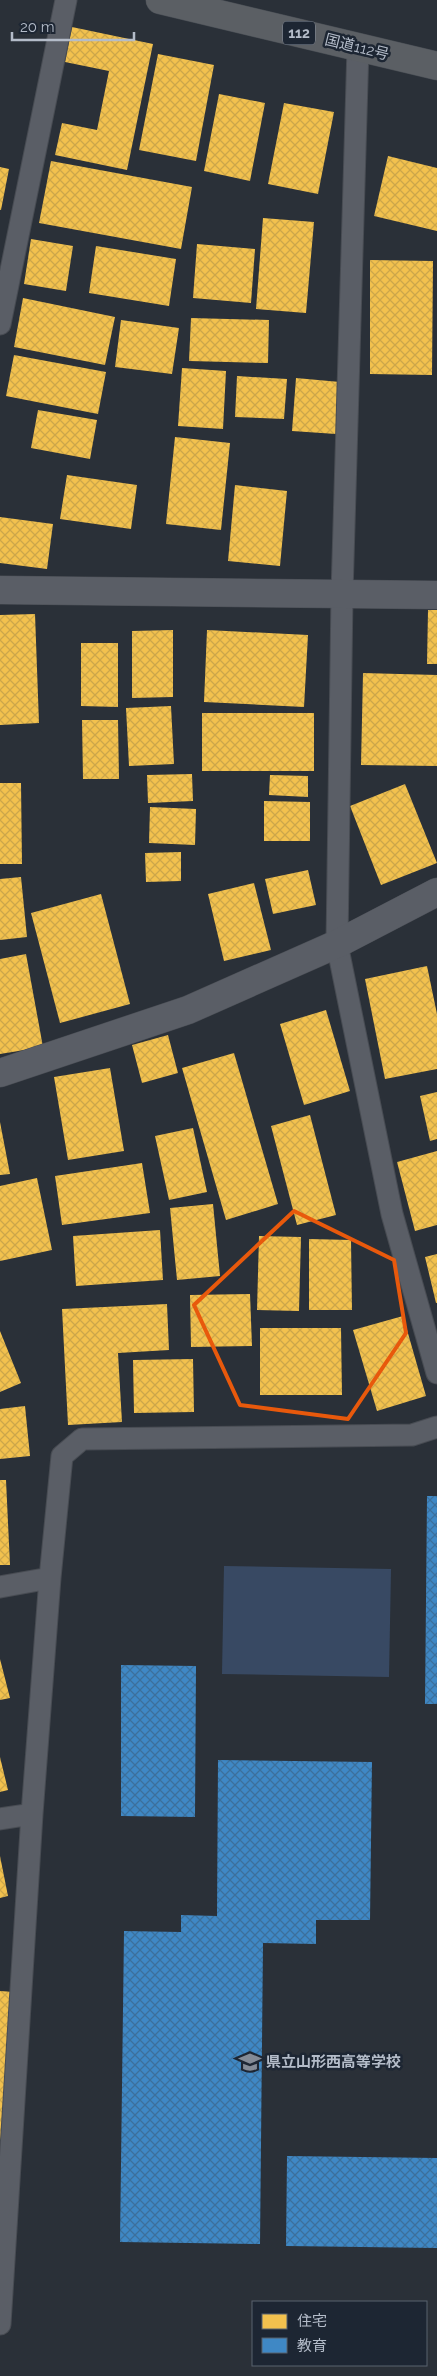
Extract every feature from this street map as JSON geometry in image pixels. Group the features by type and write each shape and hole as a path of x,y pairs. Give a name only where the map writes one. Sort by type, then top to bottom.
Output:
{"highway":[{"name":"国道112号","path":"160,0 437,66"}],"street":[{"path":"0,590 437,595"},
{"path":"0,1073 188,1010 337,944 437,892"}],"lane":[{"path":"0,324 2,302 66,0"},
{"path":"358,47 342,594 337,944 392,1214 437,1373"},
{"path":"0,2324 32,1814 50,1578 62,1456 82,1439 412,1435 437,1427"},
{"path":"0,1587 50,1578"},
{"path":"0,1819 32,1814"}],"highlighted area":[{"path":"294,1211 394,1260 406,1333 348,1419 240,1405 194,1305"}],"water":[{"path":"224,1566 391,1569 389,1677 222,1674"}],"building: 住宅":[{"path":"72,27 153,44 127,170 55,155 62,123 97,130 109,71 65,62"},
{"path":"158,54 214,65 196,161 139,150"},
{"path":"219,94 265,103 250,181 204,171"},
{"path":"284,103 334,112 318,194 268,184"},
{"path":"388,156 437,168 437,231 374,216"},
{"path":"51,161 192,187 181,249 39,223"},
{"path":"0,167 9,169 1,210 0,210"},
{"path":"263,218 314,222 306,313 256,309"},
{"path":"31,239 73,246 66,291 24,284"},
{"path":"197,244 255,249 251,303 193,298"},
{"path":"96,246 176,259 169,306 89,293"},
{"path":"370,260 433,261 432,375 370,374"},
{"path":"23,298 115,317 105,365 14,347"},
{"path":"191,318 269,320 268,363 189,361"},
{"path":"121,320 179,328 172,374 115,367"},
{"path":"14,355 106,372 98,414 6,396"},
{"path":"182,368 226,371 223,429 178,426"},
{"path":"237,376 287,379 284,419 235,417"},
{"path":"296,378 340,382 336,434 292,431"},
{"path":"38,410 97,420 90,459 31,448"},
{"path":"175,437 230,443 221,530 166,524"},
{"path":"67,475 137,485 131,529 60,519"},
{"path":"235,485 287,491 280,566 228,561"},
{"path":"0,517 53,524 47,569 0,563"},
{"path":"428,610 437,610 437,664 427,664"},
{"path":"35,614 39,723 0,725 0,615"},
{"path":"173,630 173,697 132,698 132,631"},
{"path":"207,630 308,635 304,707 204,702"},
{"path":"81,643 118,643 118,707 81,706"},
{"path":"363,673 437,675 437,766 361,765"},
{"path":"171,706 174,764 129,766 126,708"},
{"path":"202,713 314,713 314,771 202,771"},
{"path":"82,720 118,720 119,779 83,779"},
{"path":"192,774 193,801 148,803 147,775"},
{"path":"270,775 308,776 308,797 269,795"},
{"path":"0,783 21,783 22,864 0,864"},
{"path":"405,784 437,863 381,885 350,806"},
{"path":"264,801 310,802 310,841 264,841"},
{"path":"150,807 196,809 195,845 149,843"},
{"path":"181,852 181,881 146,882 145,853"},
{"path":"308,870 316,905 273,914 265,879"},
{"path":"21,877 27,937 0,940 0,879"},
{"path":"254,883 271,950 224,961 208,894"},
{"path":"101,894 130,1004 60,1023 31,913"},
{"path":"26,954 43,1047 0,1054 0,959"},
{"path":"427,966 437,1014 437,1069 385,1079 365,979"},
{"path":"326,1010 350,1091 304,1105 280,1024"},
{"path":"168,1035 178,1073 142,1083 132,1045"},
{"path":"234,1053 278,1204 226,1220 182,1068"},
{"path":"110,1068 124,1151 68,1160 54,1077"},
{"path":"437,1092 437,1139 430,1141 420,1096"},
{"path":"310,1115 336,1215 297,1225 271,1126"},
{"path":"0,1122 10,1174 0,1175"},
{"path":"193,1128 207,1192 169,1200 155,1136"},
{"path":"437,1151 437,1225 415,1231 397,1162"},
{"path":"142,1163 150,1213 62,1225 55,1176"},
{"path":"37,1178 52,1250 0,1261 0,1186"},
{"path":"213,1204 220,1276 177,1280 170,1208"},
{"path":"160,1230 163,1280 76,1286 73,1236"},
{"path":"259,1236 301,1237 299,1311 257,1310"},
{"path":"309,1239 351,1240 352,1310 309,1310"},
{"path":"437,1254 437,1303 436,1303 425,1257"},
{"path":"250,1294 252,1346 191,1347 190,1295"},
{"path":"167,1304 169,1350 118,1353 122,1422 68,1425 62,1309"},
{"path":"403,1316 426,1396 377,1411 353,1330"},
{"path":"260,1328 341,1328 342,1395 260,1395"},
{"path":"0,1331 21,1383 0,1392"},
{"path":"193,1359 194,1412 134,1413 133,1360"},
{"path":"25,1406 30,1456 0,1459 0,1409"},
{"path":"0,1480 6,1480 10,1565 0,1565"},
{"path":"0,1659 10,1698 0,1700"},
{"path":"0,1757 8,1790 0,1792"},
{"path":"0,1856 8,1896 0,1898"},
{"path":"0,1991 14,1992 0,2185"}],"building: 教育":[{"path":"427,1496 437,1496 437,1704 425,1704"},
{"path":"121,1665 196,1666 195,1817 121,1816"},
{"path":"218,1760 372,1762 370,1920 316,1920 316,1944 263,1943 260,2244 120,2242 124,1931 181,1932 181,1915 217,1916"},
{"path":"287,2156 437,2158 437,2248 286,2246"}],"place":[{"name":"県立山形西高等学校","path":"250,2062"}]}
